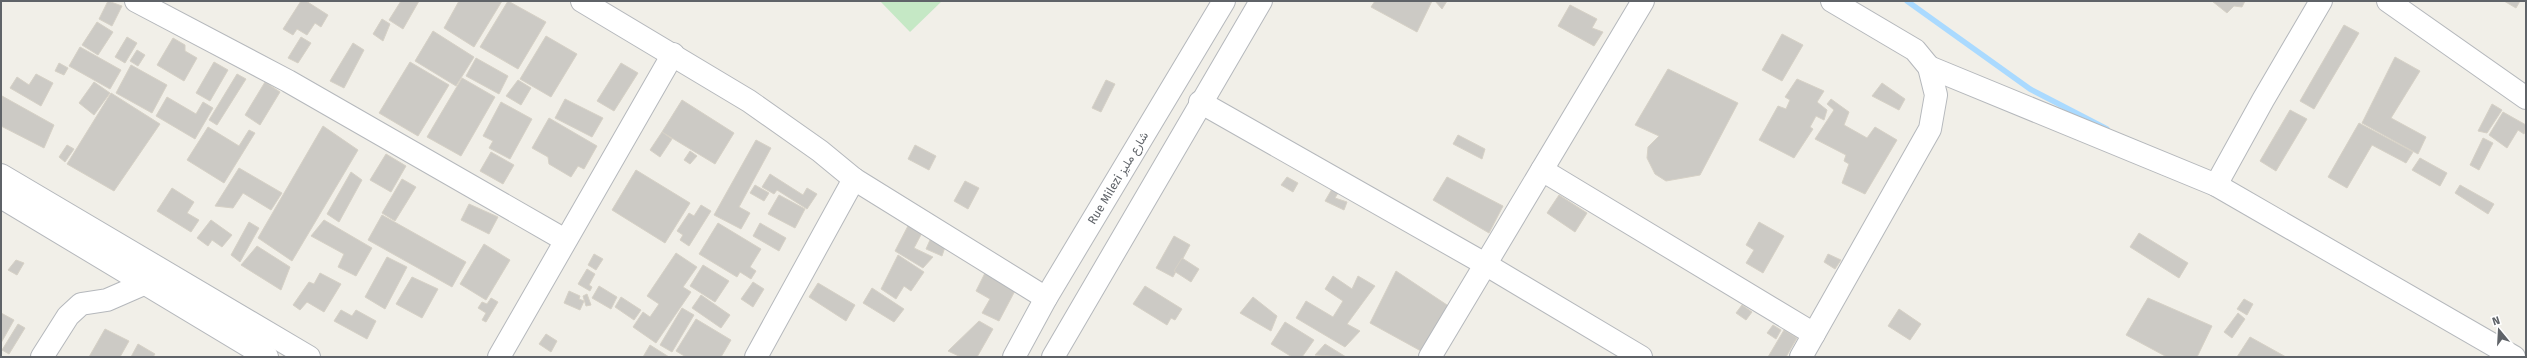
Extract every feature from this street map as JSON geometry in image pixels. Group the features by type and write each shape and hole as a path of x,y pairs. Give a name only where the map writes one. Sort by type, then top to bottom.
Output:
{"street":[{"path":"136,1 288,80 565,240"},
{"path":"582,1 673,54 749,101 820,150 854,179 1046,298"},
{"name":"Rue Milezi شارع مليز","path":"1014,357 1046,298 1224,1"},
{"path":"1053,357 1115,253 1200,102 1261,1"},
{"path":"1430,357 1484,264 1643,1"},
{"path":"1801,357 1930,129 1936,95 1929,67 1915,50 1832,1"},
{"path":"2216,185 2263,100 2321,1"},
{"path":"2388,1 2524,91"},
{"path":"499,357 673,54"},
{"path":"1929,67 2216,185 2514,357"},
{"path":"1200,102 1484,264 1641,357"},
{"path":"1542,170 1814,334"},
{"path":"1,175 309,357"},
{"path":"756,357 854,179"},
{"path":"1,197 267,357"},
{"path":"42,357 68,316 81,304 107,300 146,283"}],"green space":[{"path":"880,1 942,1 910,32"}],"building":[{"path":"108,1 122,6 112,26 99,19"},
{"path":"301,1 306,1 328,15 321,27 315,23 307,35 297,29 293,35 283,29"},
{"path":"401,1 419,1 403,29 389,20"},
{"path":"459,1 502,1 474,47 444,28"},
{"path":"508,1 546,22 518,69 480,47"},
{"path":"1375,1 1432,1 1417,32 1371,7"},
{"path":"1435,1 1447,1 1442,9"},
{"path":"2212,1 2245,1 2242,7 2234,6 2227,13"},
{"path":"2504,1 2520,1 2516,8"},
{"path":"1570,5 1597,19 1592,28 1603,32 1594,46 1558,26"},
{"path":"382,19 390,24 383,41 373,34"},
{"path":"97,22 113,32 98,55 82,45"},
{"path":"2344,25 2359,33 2314,109 2300,101"},
{"path":"433,31 474,57 456,86 415,61"},
{"path":"1782,34 1803,45 1782,81 1762,70"},
{"path":"546,36 577,54 551,97 520,79"},
{"path":"127,37 137,43 125,63 115,57"},
{"path":"301,37 311,43 298,63 288,58"},
{"path":"173,38 185,45 185,51 197,58 184,81 157,65"},
{"path":"353,43 364,50 344,88 330,81"},
{"path":"80,47 121,70 110,89 69,66"},
{"path":"137,50 145,55 138,66 130,61"},
{"path":"2395,57 2420,71 2391,118 2426,137 2418,154 2362,123"},
{"path":"476,58 508,76 499,94 466,76"},
{"path":"214,62 228,70 210,101 196,93"},
{"path":"410,62 449,85 418,136 379,113"},
{"path":"59,63 68,68 64,75 55,71"},
{"path":"621,63 638,73 614,111 597,101"},
{"path":"131,65 167,85 152,113 116,93"},
{"path":"1668,69 1738,103 1700,175 1666,181 1655,174 1647,158 1648,147 1659,136 1635,125"},
{"path":"36,74 53,83 41,106 10,88 17,77 29,85"},
{"path":"237,74 246,79 217,125 209,120"},
{"path":"462,78 495,97 461,156 427,137"},
{"path":"1797,79 1824,91 1817,102 1827,110 1824,120 1816,116 1810,127 1813,129 1794,158 1759,140 1778,106 1786,109 1790,100 1785,97"},
{"path":"518,80 531,88 521,105 506,96"},
{"path":"1106,80 1115,84 1101,112 1092,108"},
{"path":"94,82 110,93 94,115 79,103"},
{"path":"265,82 280,92 260,125 245,115"},
{"path":"1882,83 1905,99 1899,110 1872,96"},
{"path":"111,93 160,124 114,191 67,164"},
{"path":"2,96 54,125 44,148 1,126"},
{"path":"167,97 196,114 203,102 213,108 195,139 156,116"},
{"path":"565,99 603,118 592,137 555,118"},
{"path":"1831,99 1849,112 1844,125 1867,138 1875,127 1897,140 1865,194 1842,183 1849,164 1844,161 1846,155 1815,139 1834,110 1827,104"},
{"path":"682,100 734,133 715,164 662,132"},
{"path":"501,102 532,119 510,159 489,148 493,141 483,136"},
{"path":"2492,104 2502,110 2487,133 2478,131"},
{"path":"2290,110 2307,119 2276,171 2260,161"},
{"path":"2503,112 2526,125 2524,134 2518,130 2507,148 2489,135"},
{"path":"549,118 597,146 584,169 578,166 571,177 549,164 548,157 532,148"},
{"path":"2359,123 2413,152 2406,163 2372,145 2347,188 2328,177"},
{"path":"323,126 358,150 292,261 258,238"},
{"path":"208,127 239,146 249,130 255,133 224,183 187,160"},
{"path":"662,132 672,139 660,157 650,150"},
{"path":"1458,135 1485,149 1482,159 1453,144"},
{"path":"2483,138 2493,143 2479,170 2470,165"},
{"path":"756,140 771,148 739,207 750,213 741,229 714,215"},
{"path":"67,145 74,149 65,162 59,157"},
{"path":"915,145 936,156 929,170 908,159"},
{"path":"690,151 697,156 690,164 684,160"},
{"path":"491,152 514,165 503,184 480,171"},
{"path":"386,154 406,166 391,192 370,180"},
{"path":"2420,158 2447,173 2440,186 2412,170"},
{"path":"239,168 282,193 271,210 243,193 233,208 215,206"},
{"path":"636,170 690,203 665,243 612,210"},
{"path":"351,172 362,180 339,222 327,214"},
{"path":"770,174 803,195 807,188 817,194 807,209 777,190 774,194 762,187"},
{"path":"1287,177 1298,183 1293,192 1281,185"},
{"path":"1447,177 1503,206 1489,233 1433,200"},
{"path":"402,179 416,187 395,221 382,213"},
{"path":"965,181 979,188 968,209 954,201"},
{"path":"755,185 769,193 764,201 750,193"},
{"path":"2460,185 2494,204 2488,214 2455,193"},
{"path":"172,188 194,202 187,213 199,220 191,232 157,211"},
{"path":"1332,189 1338,193 1335,198 1347,202 1344,210 1325,201"},
{"path":"779,195 805,209 795,228 768,214"},
{"path":"1559,195 1587,213 1575,232 1547,213"},
{"path":"469,204 498,217 489,234 461,220"},
{"path":"701,205 711,211 689,246 680,240 683,235 677,231 689,213 694,216"},
{"path":"382,215 466,262 452,287 368,240"},
{"path":"211,220 232,235 222,247 212,240 208,246 197,238"},
{"path":"324,220 372,248 356,276 338,267 344,254 311,236"},
{"path":"249,222 259,228 240,262 231,255"},
{"path":"1759,222 1784,236 1763,273 1746,263 1754,250 1746,245"},
{"path":"718,223 761,249 750,267 756,271 751,279 740,272 737,277 699,254"},
{"path":"760,223 786,238 779,251 753,236"},
{"path":"909,224 923,231 914,248 933,257 923,268 895,251"},
{"path":"2139,233 2188,263 2179,278 2130,247"},
{"path":"1174,236 1190,245 1173,277 1156,268"},
{"path":"930,240 945,247 942,256 926,249"},
{"path":"484,244 510,260 486,300 460,284"},
{"path":"257,246 290,267 281,290 241,265"},
{"path":"676,253 697,267 683,287 691,292 656,343 633,327 643,312 650,317 659,304 647,296"},
{"path":"594,254 603,259 596,270 588,265"},
{"path":"1828,254 1841,260 1835,269 1824,262"},
{"path":"898,255 924,272 911,291 904,286 896,299 881,289"},
{"path":"387,257 407,267 385,309 365,297"},
{"path":"1182,258 1199,269 1191,282 1174,271"},
{"path":"16,260 24,263 17,275 8,270"},
{"path":"703,265 729,281 715,302 690,286"},
{"path":"587,269 595,274 589,285 592,287 590,291 578,284"},
{"path":"986,271 1017,287 999,321 982,313 990,299 976,291"},
{"path":"1396,271 1450,307 1421,351 1370,323"},
{"path":"320,273 341,284 324,312 307,302 300,310 293,305 309,282 314,284"},
{"path":"1333,276 1352,289 1358,276 1375,286 1347,324 1360,331 1345,347 1296,318 1306,301 1333,317 1343,301 1325,289"},
{"path":"412,277 438,289 422,318 396,304"},
{"path":"753,282 764,289 753,307 741,299"},
{"path":"818,283 855,305 846,321 809,297"},
{"path":"599,286 617,297 611,309 592,298"},
{"path":"1145,286 1182,309 1175,320 1171,318 1167,325 1133,304"},
{"path":"872,288 904,309 894,322 863,303"},
{"path":"569,291 580,296 579,299 584,301 580,310 564,303"},
{"path":"587,294 591,305 586,306 583,296"},
{"path":"701,295 730,315 721,328 692,308"},
{"path":"621,297 641,310 634,320 615,307"},
{"path":"1253,297 1277,316 1271,331 1240,313"},
{"path":"491,298 498,302 486,322 482,320 486,313 478,308 482,302 487,304"},
{"path":"2148,298 2212,326 2197,357 2167,357 2126,335"},
{"path":"2244,299 2253,304 2247,315 2237,309"},
{"path":"1742,305 1752,312 1746,320 1736,313"},
{"path":"682,308 694,315 672,352 660,345"},
{"path":"1899,309 1921,324 1910,340 1888,326"},
{"path":"341,310 352,316 356,310 376,321 367,339 334,321"},
{"path":"1,313 14,320 1,343"},
{"path":"2238,313 2245,319 2232,338 2224,332"},
{"path":"696,319 731,340 721,357 686,357 676,351"},
{"path":"979,321 993,329 977,357 961,357 948,351"},
{"path":"1285,322 1314,340 1302,357 1292,357 1271,344"},
{"path":"18,324 25,328 9,354 2,350"},
{"path":"1773,325 1781,330 1776,339 1767,333"},
{"path":"105,329 129,341 120,357 89,357"},
{"path":"1784,330 1797,338 1786,357 1768,357"},
{"path":"546,334 557,341 551,352 539,344"},
{"path":"2250,337 2286,357 2237,357"},
{"path":"138,344 155,354 153,357 131,357"},
{"path":"1325,344 1346,357 1315,355"},
{"path":"650,345 669,357 643,357"}],"waterway":[{"path":"1907,1 2030,89 2107,129"}]}
